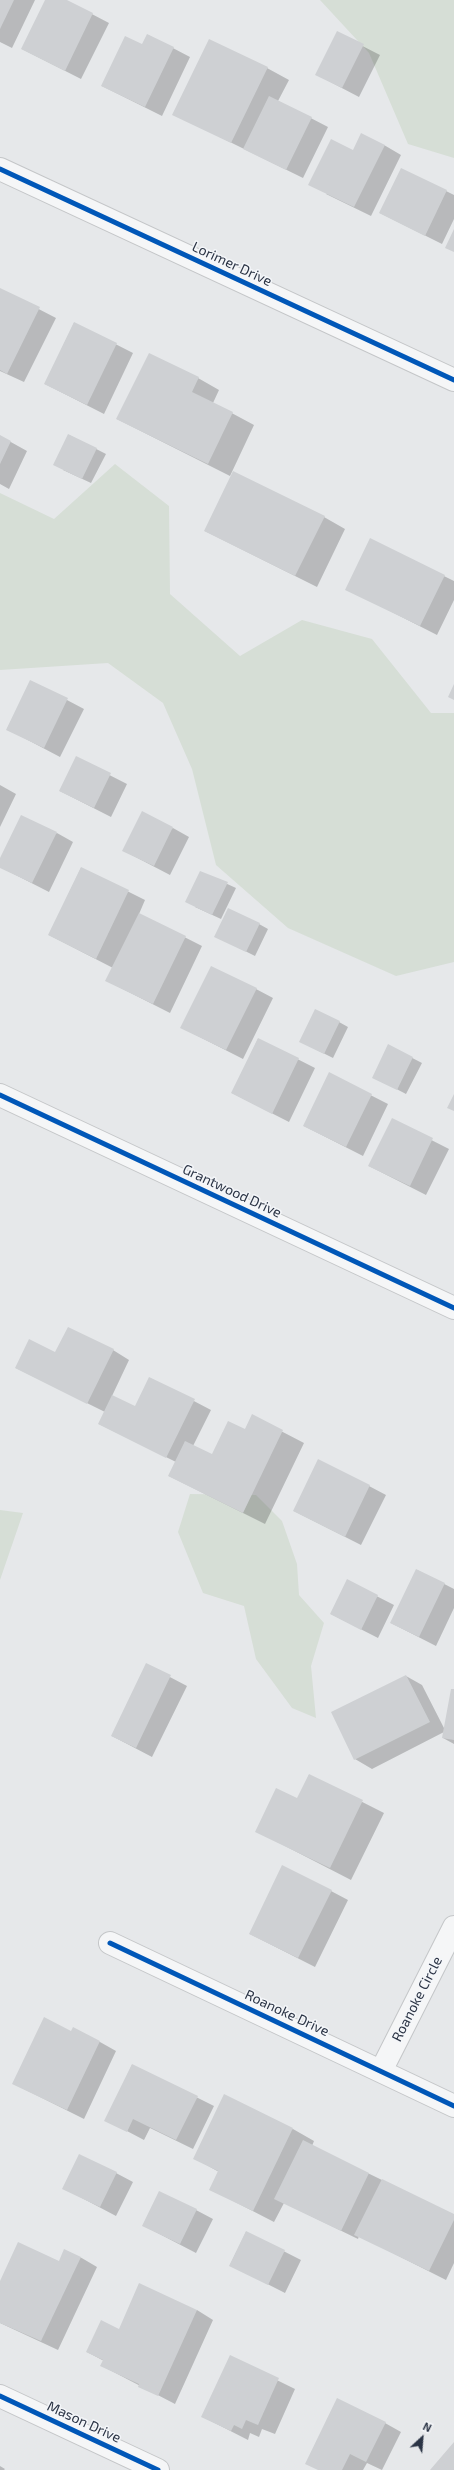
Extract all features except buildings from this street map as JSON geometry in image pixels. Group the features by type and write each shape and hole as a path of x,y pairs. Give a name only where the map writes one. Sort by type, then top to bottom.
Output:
{"street":[{"name":"Lorimer Drive","path":"0,170 454,380"},
{"name":"Grantwood Drive","path":"0,1095 454,1308"},
{"name":"Roanoke Circle","path":"381,2071 454,1927"},
{"name":"Roanoke Drive","path":"110,1943 454,2106"},
{"name":"Mason Drive","path":"0,2396 158,2470"}],"shaded area":[{"path":"320,0 454,0 454,158 408,144 369,53"},
{"path":"115,464 169,506 170,594 240,656 302,620 372,639 431,713 454,713 454,962 396,976 288,928 216,865 192,769 163,703 108,663 0,670 0,493 54,519"},
{"path":"190,1494 256,1495 282,1521 297,1564 299,1595 324,1623 311,1666 316,1718 292,1708 256,1659 244,1606 203,1593 178,1532"},
{"path":"0,1510 23,1513 0,1580"}],"cycle path":[{"path":"0,169 454,380"},
{"path":"0,1095 454,1308"},
{"path":"110,1943 454,2106"},
{"path":"0,2396 158,2470"}]}
